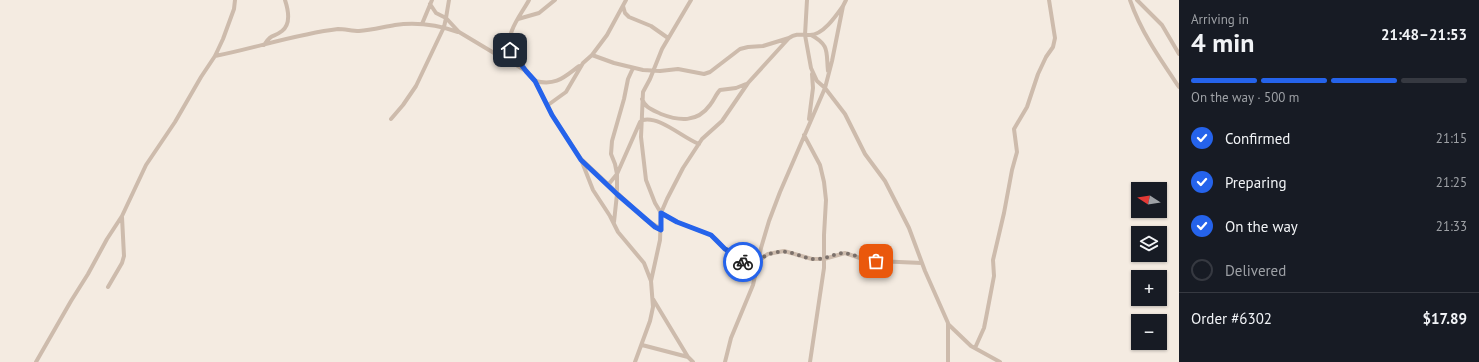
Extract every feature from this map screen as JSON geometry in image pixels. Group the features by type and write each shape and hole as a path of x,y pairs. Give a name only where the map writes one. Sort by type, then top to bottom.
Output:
{"street":[{"path":"36,362 107,239 122,216 146,165 175,122 215,56 234,9 235,0"},
{"path":"264,45 270,36 282,31 285,27 288,16 285,0"},
{"path":"391,119 416,86 444,27 450,0"},
{"path":"529,0 511,32 509,44 513,55 535,81 552,115 581,160 593,190 614,222 622,238 638,254 651,281 653,299 650,320 635,362"},
{"path":"518,20 539,13 555,0"},
{"path":"535,81 549,83 560,80 592,55 607,35 626,0"},
{"path":"691,0 668,38 649,82 644,88 640,122 646,180 655,203 661,213 677,222 711,235 725,249 739,256 755,277"},
{"path":"807,0 805,35 813,88 808,125"},
{"path":"592,55 633,68 653,71 672,69 707,74 736,52 744,48 763,46 797,34 814,35 831,23 846,0"},
{"path":"975,348 985,323 994,276 993,260 1017,152 1014,129 1027,107 1038,74 1054,42 1055,33 1049,0"},
{"path":"1130,0 1140,23 1161,61 1179,87"},
{"path":"1137,0 1162,25 1179,54"},
{"path":"422,24 431,2"},
{"path":"431,2 436,13 446,18 459,32"},
{"path":"623,6 625,13 629,17 651,26 668,38"},
{"path":"725,361 731,338 755,277 769,221 808,125 825,88 843,6"},
{"path":"215,56 264,45 290,37 340,29 359,31 396,25 422,24 444,27 459,32 494,53 500,54 526,71"},
{"path":"810,35 822,42 825,46 828,76"},
{"path":"651,281 660,240 661,213 675,182 707,133 722,121 748,83 789,38"},
{"path":"548,105 566,92 583,63"},
{"path":"614,222 617,194 617,174 611,154 612,141 628,79 633,68"},
{"path":"811,69 817,81 825,88 845,114 864,154 885,181 909,228 925,271 948,323 967,343 1000,362"},
{"path":"642,99 646,106 656,111 678,119 688,120 708,107 720,90 736,88 748,83"},
{"path":"608,185 617,174 640,122 646,119 654,120 699,144"},
{"path":"804,136 820,165 824,182 826,204 824,259 810,362"},
{"path":"581,160 644,219 661,230"},
{"path":"108,287 122,263 124,256 122,216"},
{"path":"758,261 768,254 784,251 812,259 824,259 845,253 863,259 876,261 922,263"},
{"path":"653,299 688,357 693,362"},
{"path":"948,323 948,362"},
{"path":"642,345 688,357"}],"way so far":[{"path":"743,262 747,265 755,277 758,261 768,254 776,252 784,251 812,259 824,259 845,253 863,259 876,261"}],"route":[{"path":"510,50 535,81 552,115 581,160 644,219 661,230 661,213 677,222 702,230 711,235 725,249 739,256 743,262"}]}
